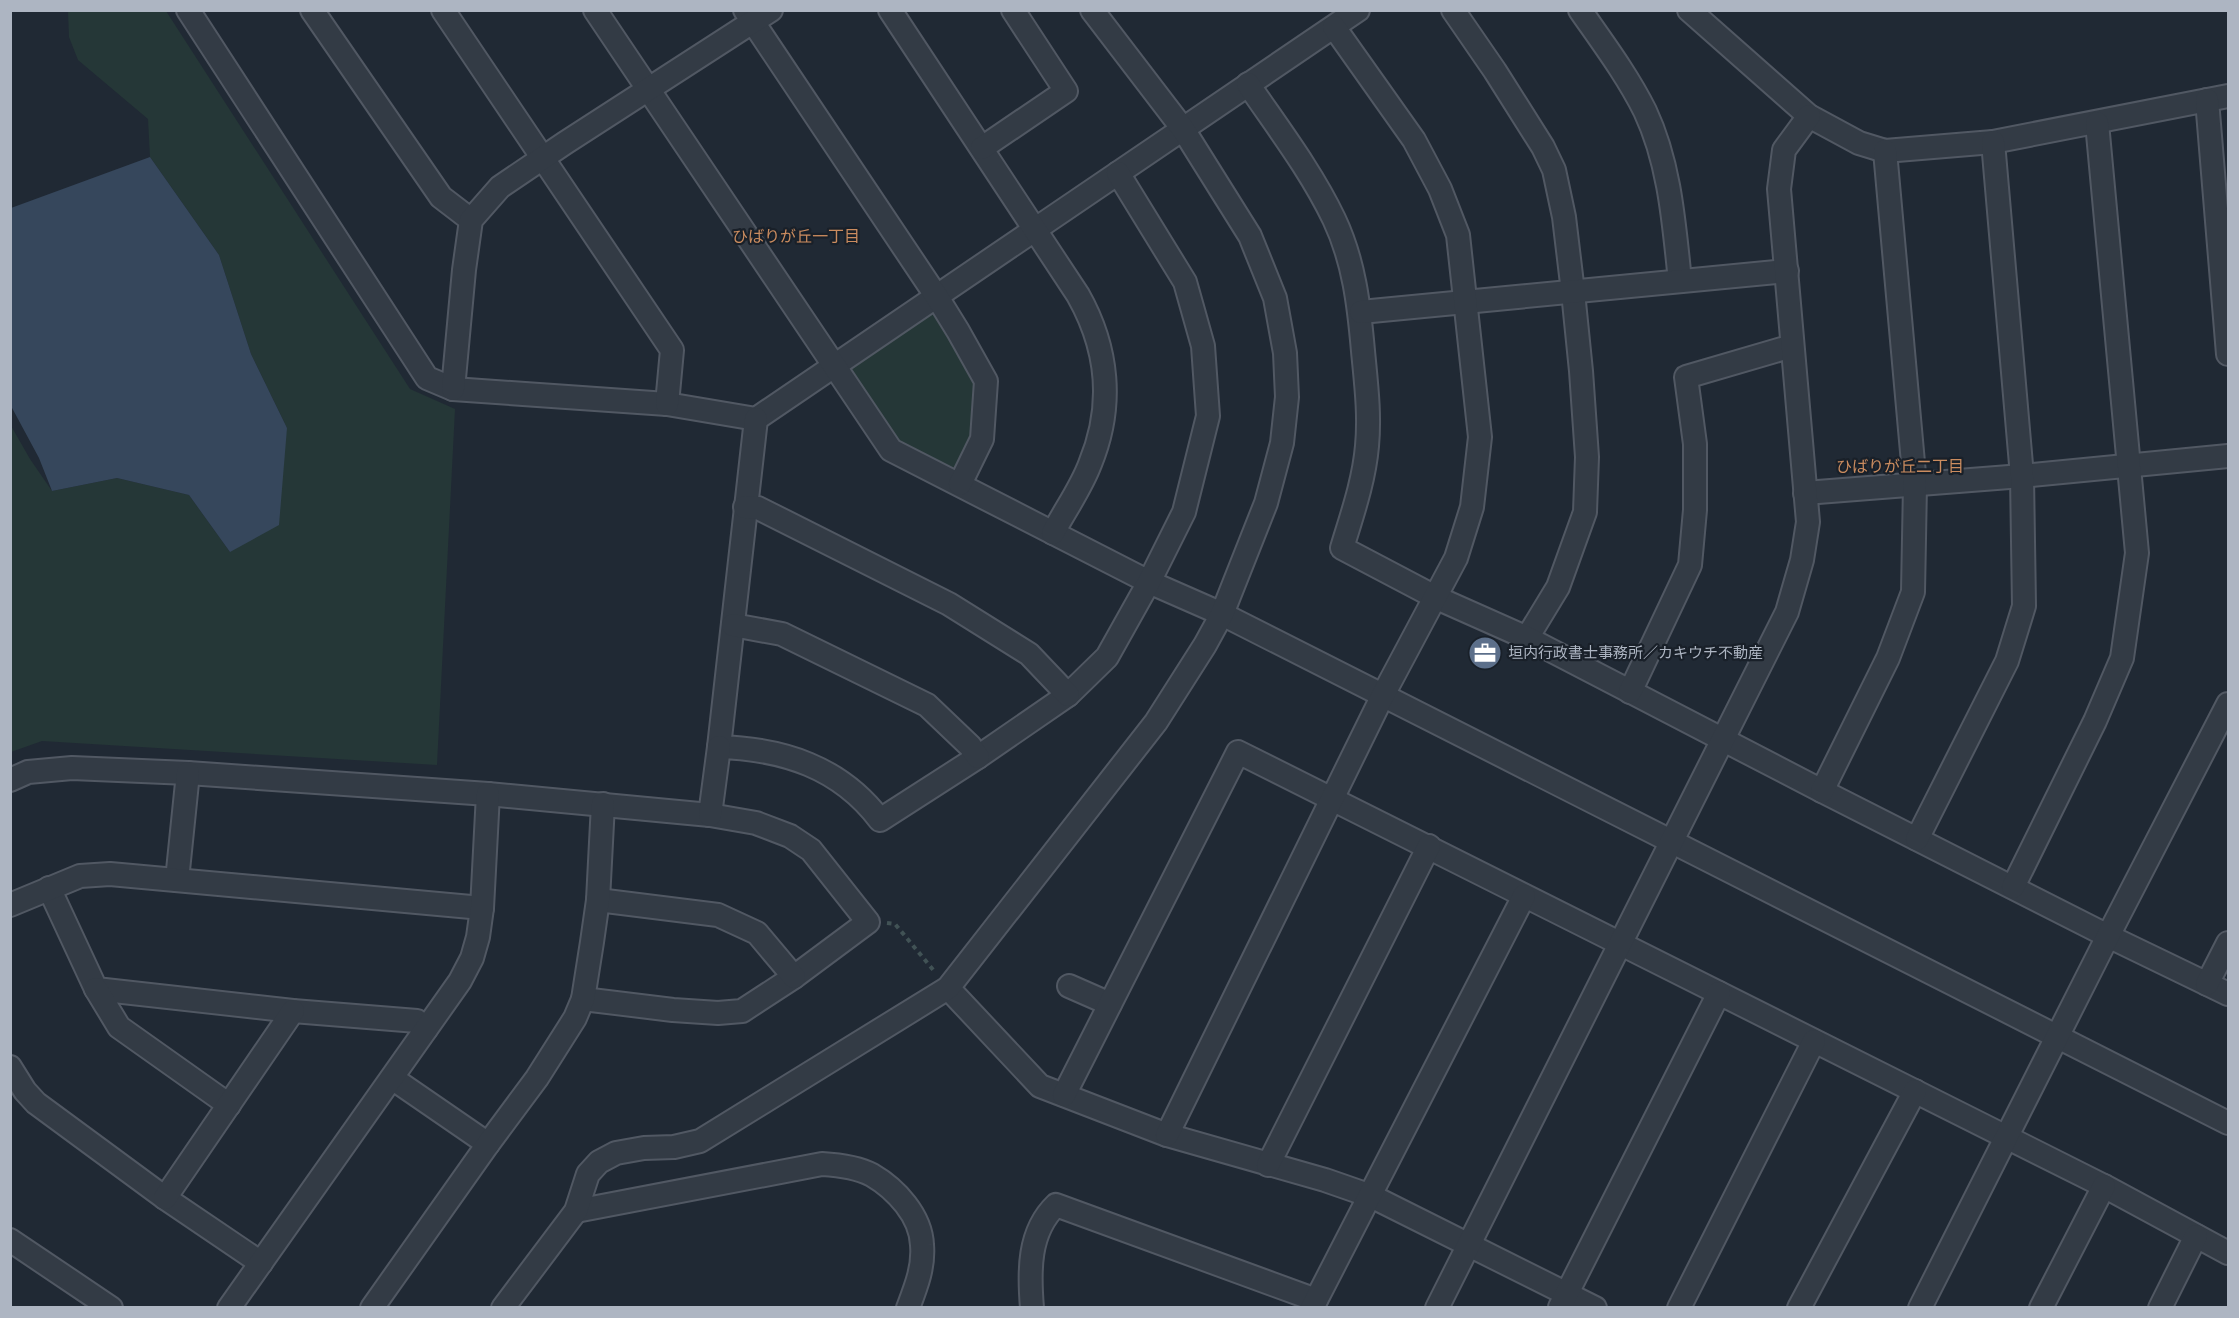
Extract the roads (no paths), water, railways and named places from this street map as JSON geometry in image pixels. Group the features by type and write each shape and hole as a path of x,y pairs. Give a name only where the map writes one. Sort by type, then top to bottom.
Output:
{"street":[{"path":"188,10 426,378 453,389 667,404 756,419 1358,10"},
{"path":"312,10 441,198 471,220"},
{"path":"443,10 672,350 667,404"},
{"path":"595,10 891,450 1149,582 1222,614 2229,1123"},
{"path":"890,10 1091,318 1100,344 1105,418 1090,464 1053,533"},
{"path":"982,148 1066,91 1013,10"},
{"path":"503,1308 576,1211 588,1174 598,1162 616,1153 644,1148 674,1147 700,1141 948,987 1156,722 1222,614 1266,503 1282,443 1287,397 1285,353 1275,298 1250,236 1183,129 1092,10"},
{"path":"1453,10 1496,71 1543,147 1554,170 1564,217 1573,291 1587,457 1585,512 1558,587 1527,638"},
{"path":"1580,10 1628,80 1646,113 1661,154 1673,212 1680,281"},
{"path":"1689,10 1809,116 1859,143 1885,151 1993,142 2218,98 2229,354"},
{"path":"453,389 471,220 500,187 649,89 756,14 937,297 986,381 982,439 960,484"},
{"path":"1167,1135 1383,695 1437,598 1456,558 1472,507 1480,437 1458,235 1440,189 1414,140 1334,27"},
{"path":"1248,84 1308,174 1334,219 1352,265 1360,312 1368,398 1367,447 1358,496 1342,548 1437,598 1527,638 1821,791 2108,936 2229,994"},
{"path":"1437,1308 1786,612 1802,560 1808,522 1779,189 1784,150 1809,116"},
{"path":"2013,887 2095,722 2122,658 2137,553 2097,123"},
{"path":"1917,839 2007,661 2024,606 2022,476 1993,142"},
{"path":"1821,791 1888,658 1913,592 1915,485 1885,151"},
{"path":"719,747 740,748 795,758 825,771 865,801 880,820 978,758 1068,695 1107,657 1149,582 1184,512 1208,416 1203,346 1185,282 1118,173"},
{"path":"1360,312 1787,271"},
{"path":"1630,692 1690,565 1695,510 1695,444 1686,377 1792,346"},
{"path":"710,814 756,419"},
{"path":"1805,493 2022,476 2229,456"},
{"path":"745,507 758,507 949,604 1029,654 1068,695"},
{"path":"733,625 782,634 927,705 970,746 978,758"},
{"path":"1920,1308 2108,936 2229,704"},
{"path":"1065,1095 1238,752 2104,1186 2229,1253"},
{"path":"10,780 28,772 72,768 188,773 488,794 676,813 710,814 756,823 790,836 811,850 868,922 794,977 742,1011 717,1013 673,1010 583,999"},
{"path":"177,880 188,773"},
{"path":"229,1308 460,981 472,958 482,908 488,794"},
{"path":"372,1308 555,1052 583,999 598,900 603,804"},
{"path":"1268,1165 1429,846"},
{"path":"10,905 80,876 110,874 482,908"},
{"path":"49,888 96,988 119,1027 230,1105"},
{"path":"1032,1308 1029,1272 1035,1242 1044,1217 1056,1205 1314,1304 1524,896"},
{"path":"598,900 718,915 757,933 794,977"},
{"path":"2207,984 2229,943"},
{"path":"1069,986 1110,1004"},
{"path":"948,987 1040,1086 1167,1135 1325,1180 1371,1196 1468,1245 1564,1300 1595,1308"},
{"path":"96,988 293,1011 417,1021 426,1029"},
{"path":"1564,1300 1719,993"},
{"path":"165,1197 293,1011"},
{"path":"1679,1308 1814,1041"},
{"path":"10,1066 18,1097 36,1103 165,1197 261,1263"},
{"path":"392,1078 488,1144"},
{"path":"1799,1308 1915,1091"},
{"path":"576,1211 822,1164 849,1167 872,1175 897,1195 914,1216 922,1243 922,1254 920,1276 908,1308"},
{"path":"2041,1308 2104,1186"},
{"path":"2160,1308 2196,1236"},
{"path":"10,1240 111,1308"}],"water":[{"path":"150,157 219,255 251,354 287,428 279,525 230,552 189,495 117,478 52,491 39,458 11,406 11,208"}],"place":[{"name":"垣内行政書士事務所／カキウチ不動産","path":"1485,653"}],"district":[{"name":"ひばりが丘一丁目","path":"796,237"},
{"name":"ひばりが丘二丁目","path":"1900,467"}]}
